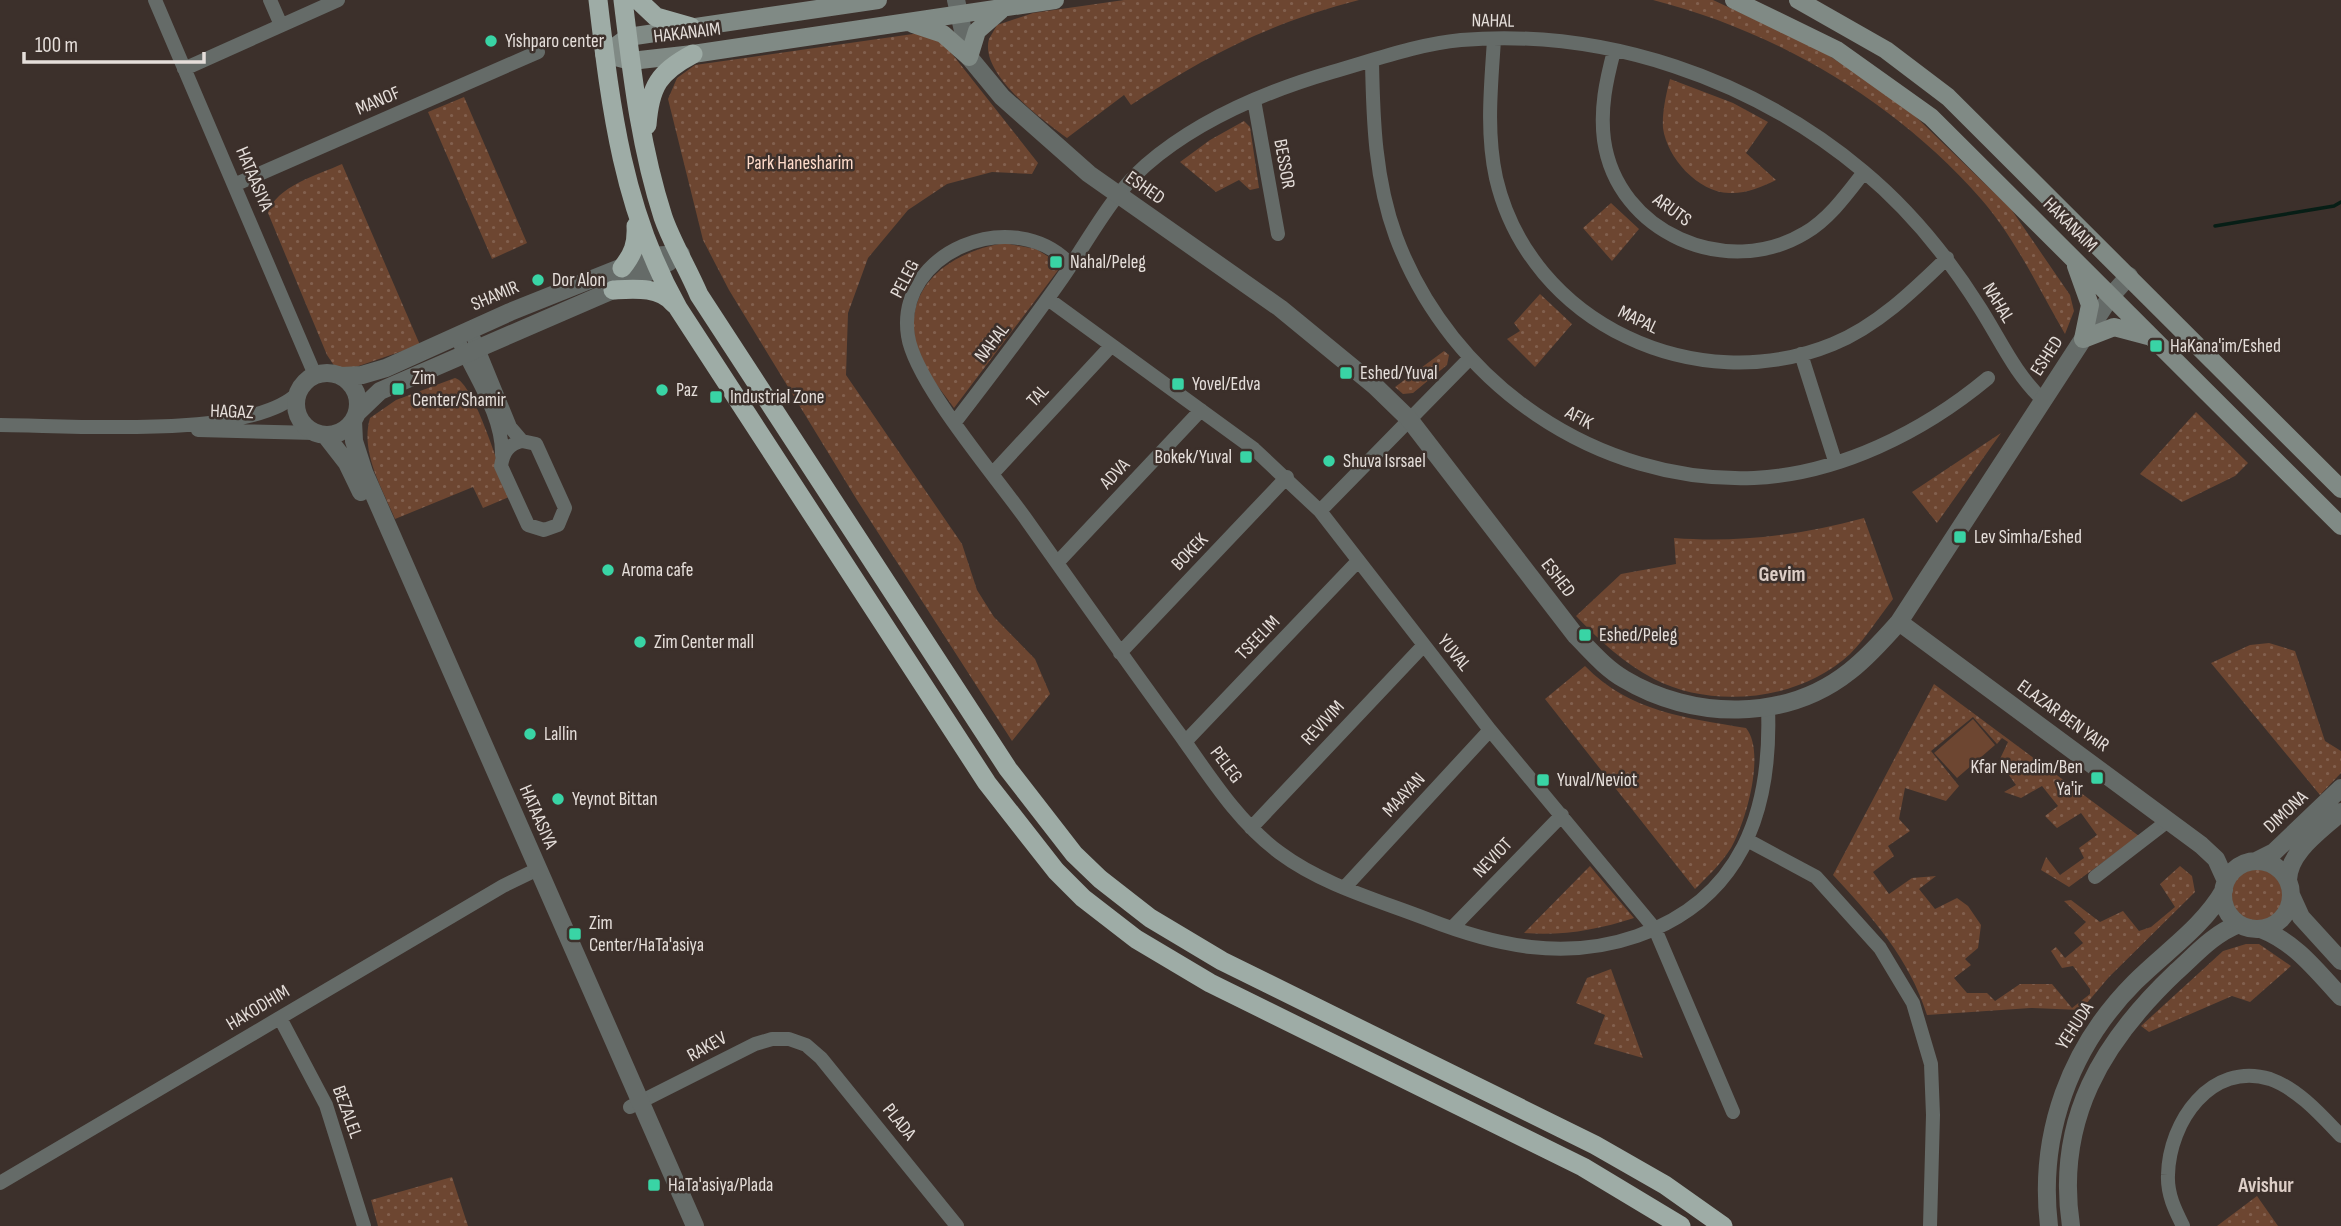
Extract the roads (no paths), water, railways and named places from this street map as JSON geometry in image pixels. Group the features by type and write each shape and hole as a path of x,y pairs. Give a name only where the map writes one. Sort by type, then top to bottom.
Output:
{"highway":[{"path":"598,0 621,156 654,263 686,320 988,783 1035,848 1083,898 1136,939 1210,983 1583,1167 1681,1226"},
{"path":"623,0 646,151 664,220 699,295 1008,769 1054,832 1100,879 1150,918 1222,961 1595,1145 1665,1185 1723,1226"},
{"path":"638,0 656,17 691,27"},
{"path":"646,151 649,105 657,80 673,65 693,54"},
{"path":"622,268 637,241 636,211"},
{"path":"613,290 641,288 657,293 669,298 686,320"}],"main road":[{"name":"HAKANAIM","path":"604,54 628,37 878,0"},
{"name":"HAKANAIM","path":"604,54 631,61 693,54 902,23 957,7 1005,8 1055,0"},
{"name":"HAKANAIM","path":"1734,0 1815,38 1902,94 1963,147 2341,526"},
{"name":"HAKANAIM","path":"1798,0 1868,39 1948,97 2341,489"},
{"path":"902,23 932,28 956,43 969,57 978,31 1005,8"},
{"path":"2071,256 2087,291 2090,305 2083,339"},
{"path":"2083,339 2114,327 2153,338"}],"street":[{"name":"HATAASIYA","path":"155,0 315,376"},
{"path":"270,0 281,25"},
{"path":"184,69 338,0"},
{"name":"ESHED","path":"957,7 969,57 1002,97 1117,194 1332,348 1409,419 1576,636 1622,678 1646,690 1694,706 1736,710 1768,708 1807,696 1849,672 1899,622 2111,296 2129,276"},
{"name":"NAHAL","path":"955,422 1048,299 1117,194 1147,165 1179,141 1254,100 1371,60 1460,40 1566,43 1614,51 1692,72 1755,99 1795,121 1864,172 1898,203 1947,258 2020,376 2043,400"},
{"name":"MAPAL","path":"1494,40 1489,111 1497,179 1521,240 1545,276 1609,329 1638,344 1670,355 1711,363 1748,364 1801,354 1834,344 1859,331 1913,290 1947,258"},
{"name":"ARUTS","path":"1614,51 1602,113 1610,165 1620,186 1638,211 1682,242 1730,252 1784,244 1807,232 1826,216 1864,172"},
{"name":"MANOF","path":"234,184 538,52"},
{"name":"AFIK","path":"1371,60 1374,129 1379,167 1397,239 1418,283 1445,326 1470,358 1521,405 1546,422 1617,458 1687,473 1742,477 1787,474 1882,445 1919,427 1988,378"},
{"name":"BESSOR","path":"1254,100 1278,234"},
{"name":"PELEG","path":"1071,265 1061,255 1039,243 1004,236 977,240 954,249 937,261 924,277 913,298 906,323 908,339 918,366 955,422 1120,653 1251,828 1280,853 1345,887 1494,943 1547,950 1620,942 1655,929 1698,903 1715,886 1749,841 1765,786 1768,708"},
{"name":"SHAMIR","path":"341,376 362,375 386,368 463,333 622,268 654,263 681,254"},
{"name":"SHAMIR","path":"355,417 380,391 613,290 654,263"},
{"name":"YUVAL","path":"1048,299 1201,410 1287,477 1320,511 1490,730 1655,929 1733,1112"},
{"path":"463,333 503,440 502,455 502,466 528,525 544,530 558,526 565,508 536,444 522,441 514,443 502,455"},
{"name":"TAL","path":"993,472 1111,346"},
{"path":"471,352 510,426 522,441"},
{"path":"1801,354 1835,461"},
{"path":"1320,511 1470,358"},
{"path":"330,373 341,376 353,387 358,398 355,417 344,431 321,435 298,416 298,393 315,376 330,373"},
{"name":"HAGAZ","path":"0,425 225,422 287,404 298,393"},
{"name":"ADVA","path":"1057,564 1201,410"},
{"name":"HATAASIYA","path":"355,417 354,441 364,472 635,1105 682,1226"},
{"name":"HAGAZ","path":"148,425 225,433 321,435"},
{"name":"HATAASIYA","path":"321,435 354,477 533,871"},
{"name":"BOKEK","path":"1120,653 1287,477"},
{"name":"TSEELIM","path":"1185,742 1358,561"},
{"name":"ELAZAR BEN YAIR","path":"1899,622 2201,845 2216,859 2225,885"},
{"name":"REVIVIM","path":"1251,828 1423,646"},
{"name":"MAAYAN","path":"1345,887 1490,730"},
{"name":"DIMONA","path":"2250,862 2274,852 2341,788"},
{"name":"DIMONA","path":"2290,888 2288,869 2296,855 2341,812"},
{"name":"NEVIOT","path":"1452,928 1562,815"},
{"path":"2095,877 2169,820"},
{"path":"1749,841 1816,877 1880,948 1913,1003 1931,1064 1933,1115 1930,1226"},
{"name":"ELAZAR BEN YAIR","path":"2201,845 2250,862"},
{"path":"2341,961 2301,917 2290,888 2275,866 2250,862 2225,885 2226,909 2239,924 2276,935 2296,949 2341,997"},
{"name":"HAKODHIM","path":"0,1183 533,871"},
{"name":"YEHUDA","path":"2049,1226 2047,1188 2051,1145 2060,1101 2075,1064 2096,1029 2121,997 2198,923 2225,885"},
{"path":"2261,929 2283,918 2290,888"},
{"name":"YEHUDA","path":"2071,1226 2068,1188 2071,1148 2080,1107 2093,1073 2113,1041 2150,997 2213,937 2239,924"},
{"name":"BEZALEL","path":"280,1018 326,1105 364,1226"},
{"name":"RAKEV","path":"635,1105 755,1044 772,1039 789,1039 806,1045"},
{"name":"PLADA","path":"806,1045 841,1081 957,1226"},
{"path":"2183,1226 2170,1196 2168,1175 2171,1150 2189,1111 2212,1086 2239,1076 2271,1080 2304,1100 2341,1136"},
{"name":"HATAASIYA","path":"635,1105 695,1226"}],"waterway":[{"path":"2215,226 2334,206 2341,202"}],"place":[{"name":"Yishparo center","path":"491,41"},
{"name":"Nahal/Peleg","path":"1056,262"},
{"name":"Dor Alon","path":"538,280"},
{"name":"HaKana'im/Eshed","path":"2156,346"},
{"name":"Eshed/Yuval","path":"1346,373"},
{"name":"Yovel/Edva","path":"1178,384"},
{"name":"Zim Center/Shamir","path":"398,389"},
{"name":"Paz","path":"662,390"},
{"name":"Industrial Zone","path":"716,397"},
{"name":"Bokek/Yuval","path":"1246,457"},
{"name":"Shuva Isrsael","path":"1329,461"},
{"name":"Lev Simha/Eshed","path":"1960,537"},
{"name":"Aroma cafe","path":"608,570"},
{"name":"Eshed/Peleg","path":"1585,635"},
{"name":"Zim Center mall","path":"640,642"},
{"name":"Lallin","path":"530,734"},
{"name":"Kfar Neradim/Ben Ya'ir","path":"2097,778"},
{"name":"Yuval/Neviot","path":"1543,780"},
{"name":"Yeynot Bittan","path":"558,799"},
{"name":"Zim Center/HaTa'asiya","path":"575,934"},
{"name":"HaTa'asiya/Plada","path":"654,1185"}],"district":[{"name":"Gevim","path":"1782,574"},
{"name":"Avishur","path":"2266,1185"}],"park label":[{"name":"Park Hanesharim","path":"800,163"}]}
